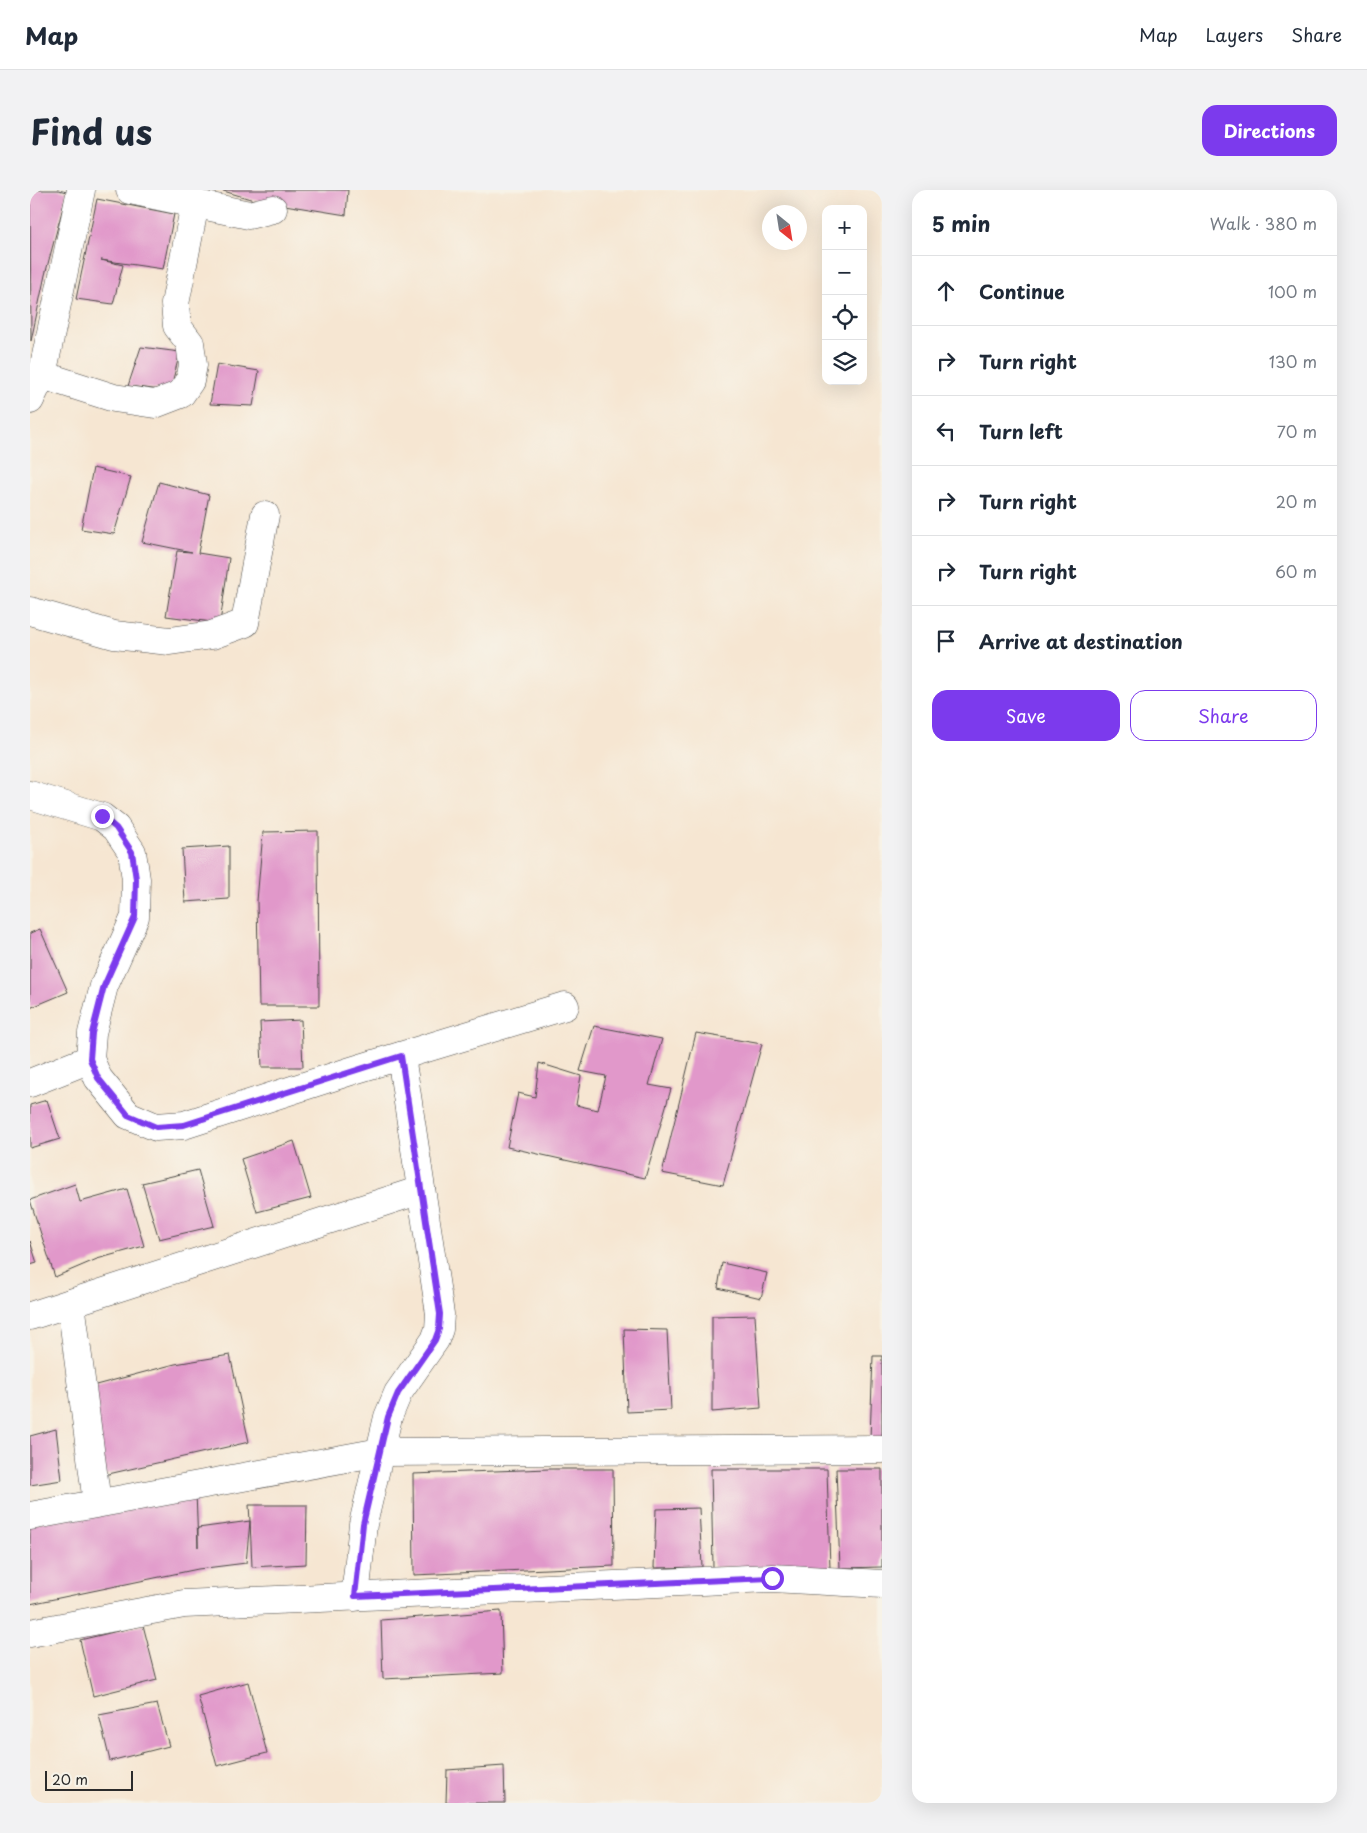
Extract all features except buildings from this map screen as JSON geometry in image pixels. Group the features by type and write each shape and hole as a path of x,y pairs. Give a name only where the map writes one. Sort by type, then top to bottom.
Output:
{"street":[{"path":"30,400 42,375 81,190"},
{"path":"130,190 249,215 273,210"},
{"path":"42,375 114,398 155,404 181,394 190,381 193,365 190,343 177,326 175,304 195,204"},
{"path":"30,611 114,635 170,641 212,635 245,623 265,515"},
{"path":"30,794 102,816 116,828 132,852 136,879 135,917 104,986 92,1033 90,1059 98,1078 128,1115 156,1127 184,1125 565,1006"},
{"path":"355,1596 363,1524 388,1417 398,1393 435,1340 439,1329 440,1314 401,1056"},
{"path":"30,1082 90,1059"},
{"path":"30,1316 421,1190"},
{"path":"71,1303 97,1503"},
{"path":"30,1516 380,1452 882,1449"},
{"path":"30,1633 184,1604 772,1578 882,1584"}],"route":[{"path":"102,816 116,828 132,852 136,879 135,917 104,986 92,1033 90,1059 98,1078 128,1115 156,1127 184,1125 401,1056 440,1314 439,1329 435,1340 398,1393 388,1417 363,1524 355,1596 772,1578"}]}
